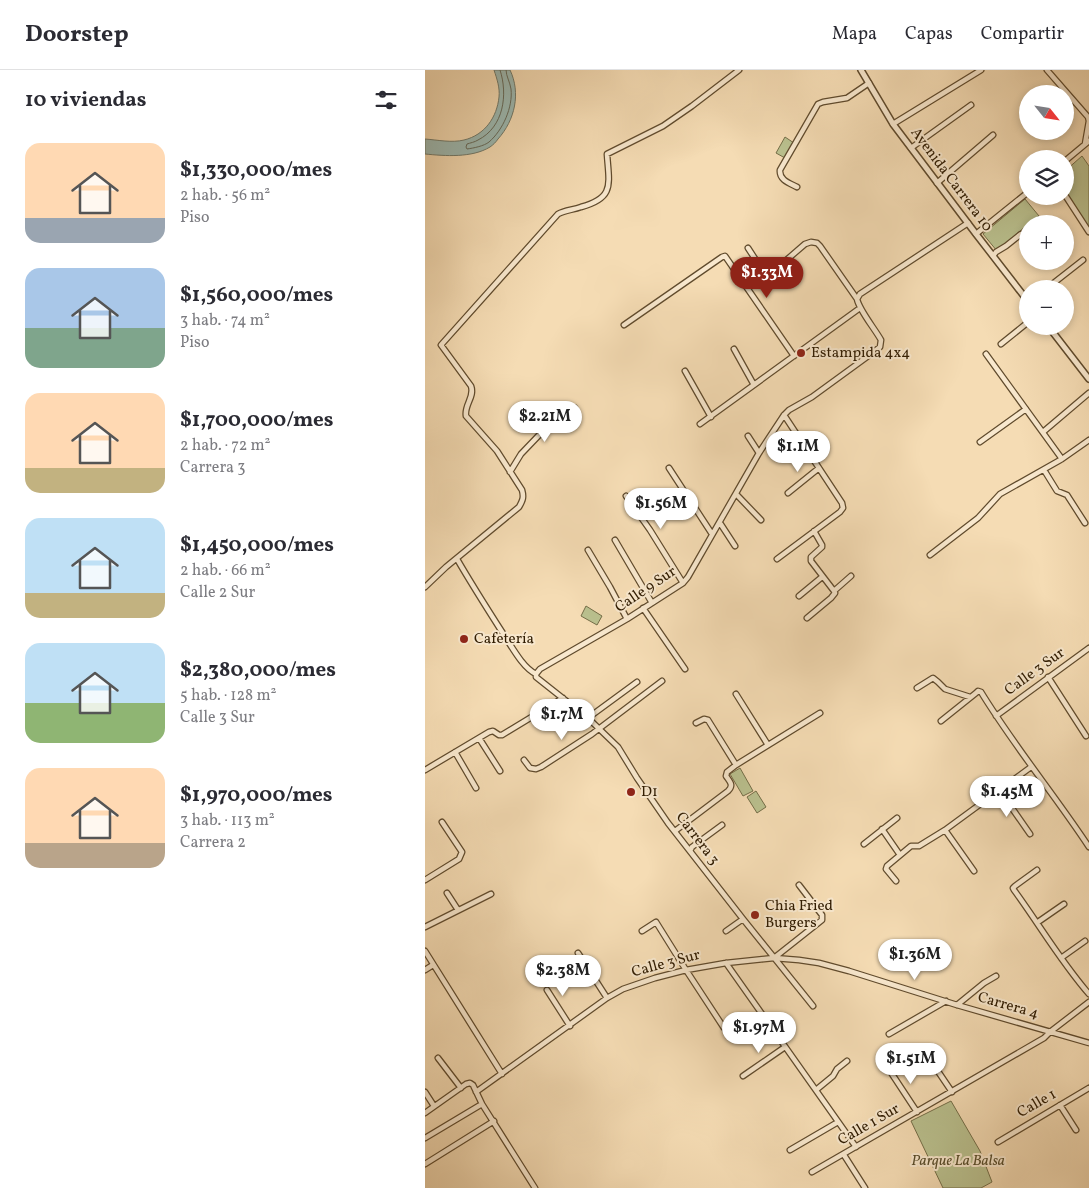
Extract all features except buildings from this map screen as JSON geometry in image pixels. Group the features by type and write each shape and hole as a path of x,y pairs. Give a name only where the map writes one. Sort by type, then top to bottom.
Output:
{"street":[{"path":"425,587 519,507 524,496 497,451 466,416 465,411 472,395 471,386 441,345 558,214 562,211 589,205 604,197 608,179 607,154 663,126 739,70"},
{"name":"Avenida Carrera 10","path":"861,70 893,124 1019,290"},
{"path":"893,124 981,70"},
{"path":"1047,70 1089,118 1087,142 1074,153"},
{"path":"797,187 782,179 779,174 780,170 818,104 847,98 869,83"},
{"path":"911,148 971,104"},
{"path":"937,183 993,135"},
{"path":"976,234 1019,200"},
{"path":"1005,203 1010,208"},
{"path":"1071,205 1089,232"},
{"path":"857,299 860,294 968,223"},
{"path":"993,256 1019,236"},
{"path":"700,424 860,308 857,299 821,246 817,243 805,244 783,263 769,270 761,268 748,248"},
{"path":"624,325 725,256 794,356"},
{"path":"1057,280 1083,260"},
{"name":"Calle 9 Sur","path":"536,674 540,669 627,619 683,583 759,454 789,410 812,397 880,347 881,340 860,308"},
{"path":"1001,344 1019,329"},
{"path":"1055,335 1089,379"},
{"path":"734,349 754,385"},
{"path":"986,354 1063,459"},
{"path":"685,371 711,417"},
{"path":"1043,432 1089,393"},
{"path":"510,472 521,454 543,431 563,414 575,408"},
{"path":"980,442 1026,409"},
{"path":"777,559 843,508 842,503 785,415"},
{"path":"748,436 759,454"},
{"path":"930,555 978,518 1000,494 1063,459 1089,440"},
{"path":"669,468 712,534"},
{"path":"788,492 819,468"},
{"path":"1044,470 1057,491 1067,495 1085,523"},
{"path":"736,494 761,520"},
{"path":"626,496 683,583"},
{"path":"719,523 735,546"},
{"path":"814,531 822,547 810,559 834,591"},
{"path":"615,540 652,603"},
{"path":"588,550 627,619"},
{"name":"Carrera 3","path":"457,559 479,597 528,670 536,674 537,677 589,719 618,747 641,784 689,851 813,1006"},
{"path":"807,618 831,598 835,593 834,591 851,576"},
{"path":"799,596 822,577"},
{"path":"643,608 685,669"},
{"name":"Calle 3 Sur","path":"996,716 1089,648"},
{"path":"1048,677 1086,736"},
{"path":"917,688 933,678 945,689 970,697"},
{"path":"524,760 531,768 538,768 598,728 662,680"},
{"path":"589,719 637,682"},
{"path":"941,721 978,691 981,692 1031,767 1083,834 1089,847"},
{"path":"736,694 768,745"},
{"path":"425,770 491,731 502,735 563,698"},
{"path":"675,831 731,788 726,774 736,765 820,712"},
{"path":"696,723 704,719 708,720 736,765"},
{"path":"479,738 500,771"},
{"path":"455,752 476,788"},
{"path":"896,881 886,867 900,855 911,846 919,846 945,830 1031,767"},
{"path":"1000,791 1030,834"},
{"path":"863,844 897,818"},
{"path":"425,880 461,856 461,852 442,822"},
{"path":"689,851 722,825"},
{"path":"882,829 900,855"},
{"path":"945,830 974,871"},
{"path":"1037,870 1013,888 1061,958 1089,994"},
{"path":"774,958 822,920 822,915 799,885"},
{"path":"447,893 458,910"},
{"path":"425,927 491,894"},
{"path":"1038,922 1064,904"},
{"path":"726,931 743,919"},
{"path":"643,931 656,922 724,1028"},
{"path":"1061,958 1085,942"},
{"path":"425,951 502,1074"},
{"path":"578,953 607,998"},
{"name":"Calle 3 Sur","path":"476,1092 607,998 623,989 686,970 726,963 774,958"},
{"name":"Carrera 4","path":"774,958 819,963 1089,1043"},
{"path":"425,964 432,962"},
{"path":"425,970 432,962"},
{"path":"726,963 856,1147"},
{"path":"957,1005 995,976"},
{"path":"547,990 570,1026"},
{"path":"889,1034 946,1001"},
{"name":"Calle 1 Sur","path":"812,1172 1044,1038 1089,1002"},
{"path":"743,1076 785,1047"},
{"path":"935,1057 931,1061 952,1092"},
{"path":"438,1058 461,1088"},
{"path":"816,1090 847,1061"},
{"path":"890,1071 917,1112"},
{"path":"425,1113 461,1088 470,1083 473,1085 482,1104 535,1188"},
{"name":"Calle 1","path":"998,1142 1089,1088"},
{"path":"425,1092 435,1106"},
{"path":"425,1138 482,1104"},
{"path":"1061,1106 1076,1130"},
{"path":"425,1164 494,1121"},
{"path":"790,1150 839,1122"},
{"path":"844,1155 865,1188"}],"green space":[{"path":"785,137 794,143 785,158 776,153"},
{"path":"1082,156 1089,166 1089,229 1073,205 1074,163"},
{"path":"1019,204 1030,205 1038,215 1019,215 1019,232 997,251 983,234"},
{"path":"586,606 602,616 597,625 581,616"},
{"path":"740,768 753,791 743,796 730,774"},
{"path":"756,791 766,807 757,813 747,797"},
{"name":"Parque La Balsa","path":"951,1101 980,1151 992,1182 981,1188 943,1188 911,1121"}],"water":[{"path":"494,70 510,70 515,88 515,106 504,132 490,147 483,151 467,155 450,156 425,154 425,139 464,140 478,134 489,124 496,111 499,97 499,87"}],"place":[{"name":"Estampida 4x4","path":"801,353"},
{"name":"Cafetería","path":"464,639"},
{"name":"D1","path":"631,792"},
{"name":"Chia Fried Burgers","path":"755,915"}]}
